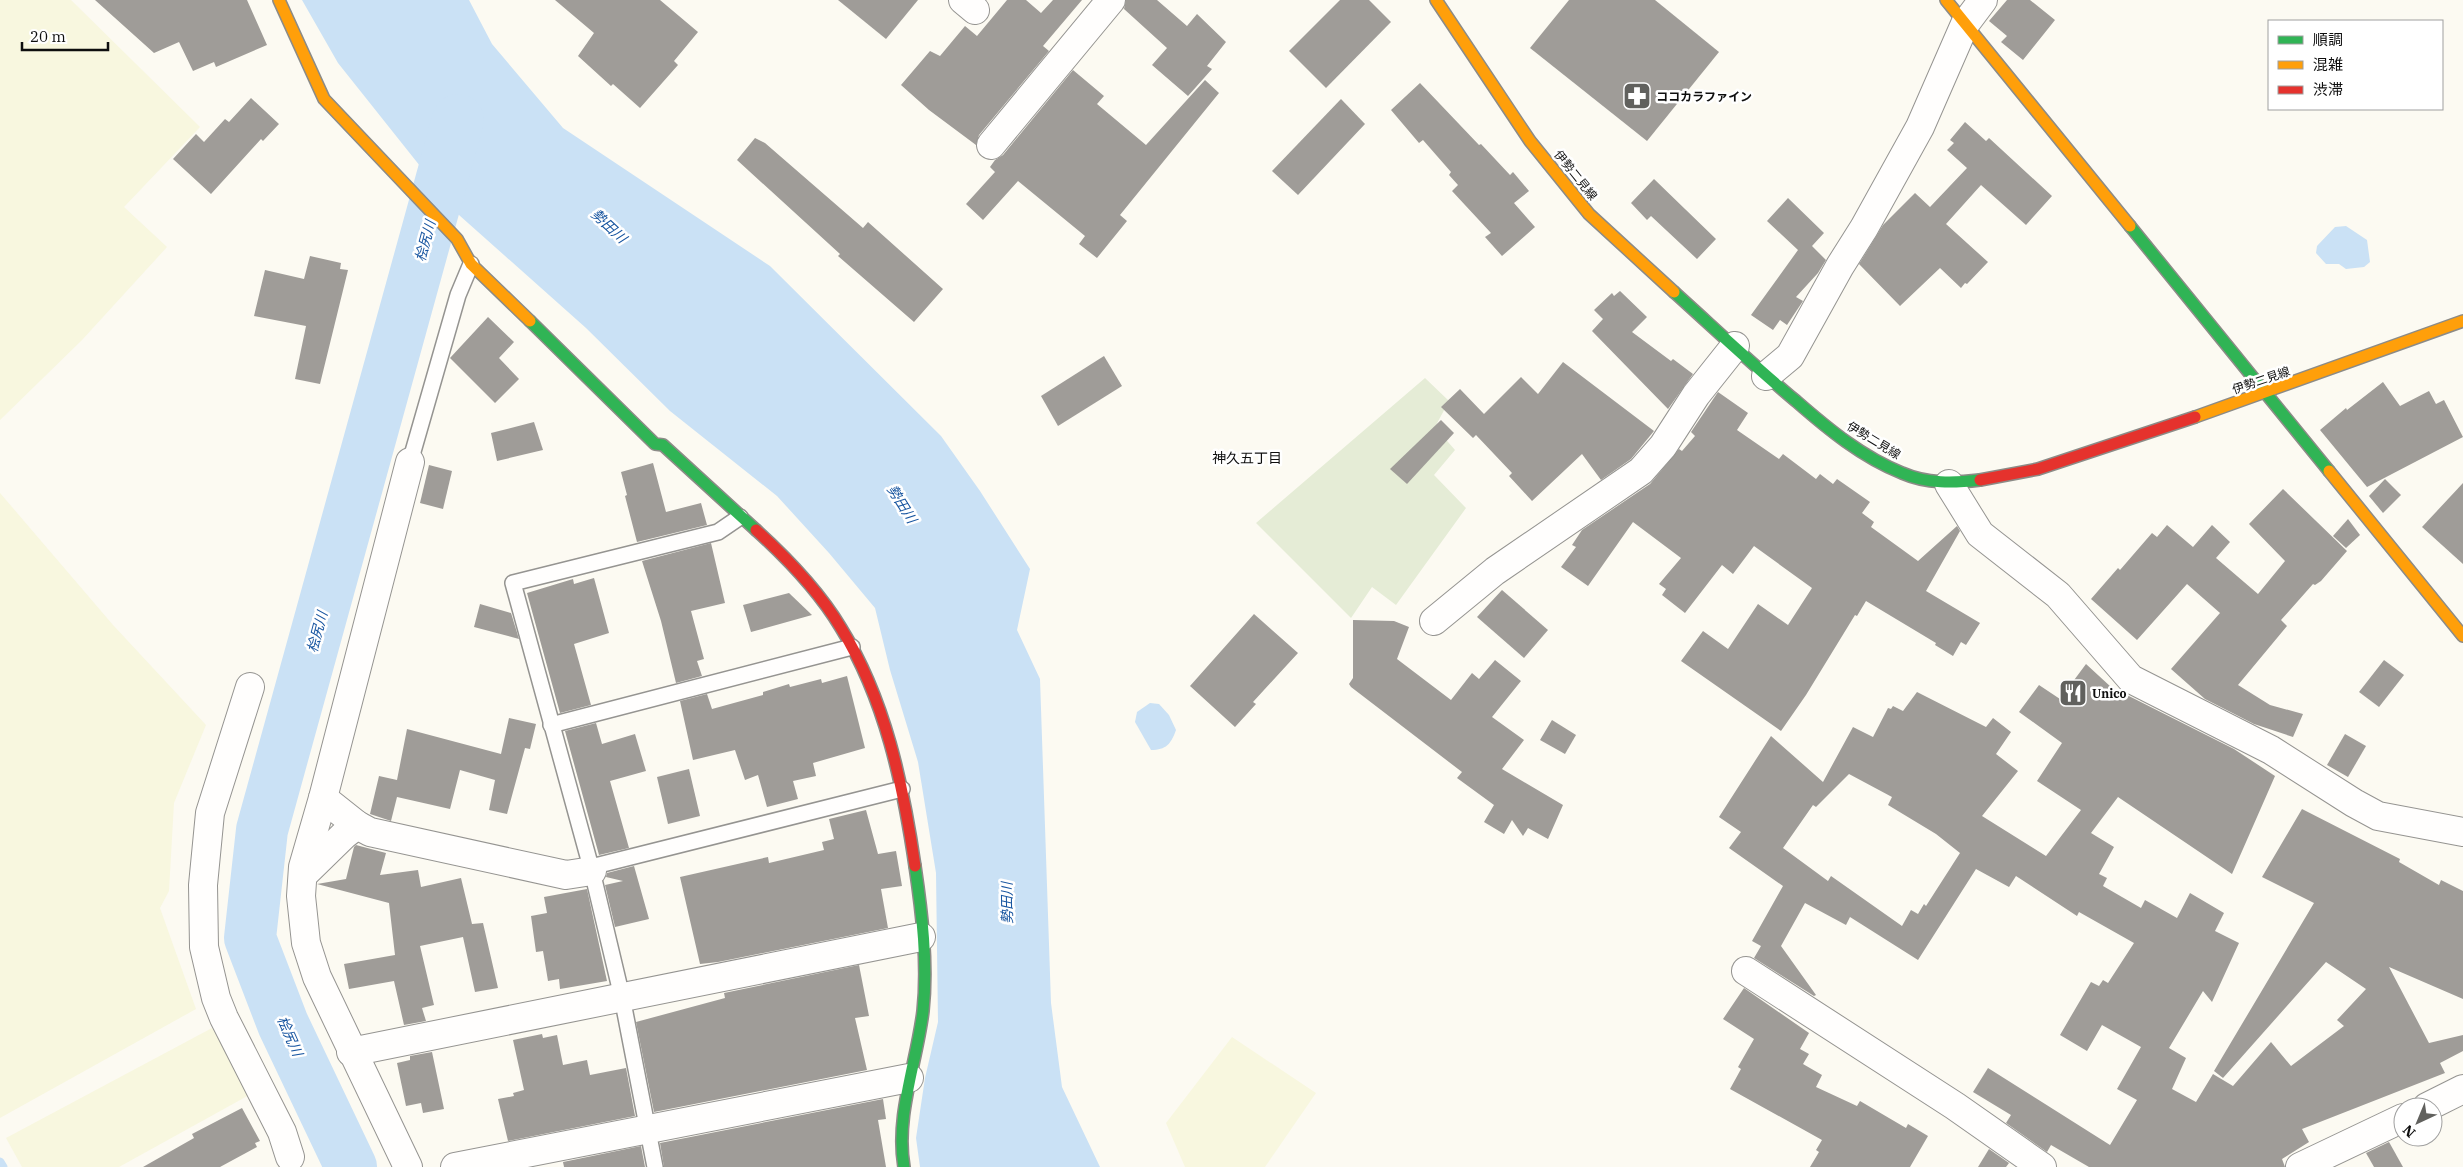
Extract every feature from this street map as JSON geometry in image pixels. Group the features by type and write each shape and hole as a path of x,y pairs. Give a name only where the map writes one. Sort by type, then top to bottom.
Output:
{"street":[{"path":"279,0 324,99 355,130 411,193 457,239 471,264 655,444 663,445 813,588 835,616 852,647 885,722 902,789 916,877 924,979 922,1011 909,1078 902,1141 904,1167"},
{"path":"991,145 1111,0"},
{"name":"伊勢二見線","path":"1436,0 1530,141 1584,207 1632,255 1766,376 1824,425 1863,453 1903,474 1950,484 1993,479 2038,469 2266,393 2463,321"},
{"path":"1946,0 2463,636"},
{"path":"1766,376 1790,356 1920,127 1965,24 1983,0"},
{"path":"1434,621 1496,571 1640,472 1663,446 1696,395 1735,346"},
{"path":"408,1167 316,977 306,943 302,896 303,875 314,823 324,798 410,462"},
{"path":"1950,484 1980,534 2058,595 2131,679 2271,750 2354,803 2378,816 2463,832"},
{"path":"250,688 210,813 202,885 204,947 216,998 224,1018 282,1132 286,1164"},
{"path":"324,798 357,825 370,832 566,875 591,869"},
{"path":"303,875 357,825"},
{"path":"351,1052 921,937"},
{"path":"1746,971 1954,1106 2042,1167"},
{"path":"455,1167 909,1078"},
{"path":"2443,1099 2463,1089"},
{"path":"2300,1167 2393,1123"}],"lane":[{"path":"410,462 458,296 471,264"},
{"path":"655,1167 622,997 591,869 513,583 718,532 740,517"},
{"path":"551,725 852,647"},
{"path":"591,869 902,789"}],"green space":[{"path":"0,0 71,0 200,127 124,207 167,247 82,340 0,420"},
{"path":"1425,378 1449,401 1435,427 1455,450 1434,475 1466,508 1396,605 1372,587 1351,618 1256,523"},
{"path":"0,493 113,625 206,725 174,803 169,891 160,908 196,1009 0,1118"},
{"path":"212,1028 251,1094 119,1167 22,1167 6,1138"},
{"path":"1232,1037 1316,1093 1265,1167 1185,1167 1166,1123"}],"water":[{"name":"勢田川","path":"302,0 469,0 492,44 563,128 770,266 941,436 980,491 1030,569 1017,630 1040,679 1051,1003 1062,1087 1100,1167 920,1167 916,1138 925,1078 938,1022 936,873 918,762 890,670 875,608 829,553 777,496 670,411 586,328 459,215 338,63"},
{"path":"2346,226 2367,240 2370,262 2364,267 2346,269 2339,264 2326,264 2316,253 2317,246 2335,227"},
{"path":"1150,703 1159,704 1169,715 1176,730 1167,745 1156,750 1151,750 1135,722 1137,712"}],"building":[{"path":"95,0 247,0 267,45 216,67 214,62 193,71 179,42 154,53"},
{"path":"555,0 660,0 698,32 674,61 678,65 640,108 613,84 611,86 578,56 594,33"},
{"path":"838,0 918,0 886,39"},
{"path":"1007,0 1026,0 1041,13 1053,0 1082,0 1043,46 1049,51 979,135 976,145 929,110 901,85 930,51 940,56 965,26 977,36"},
{"path":"1126,0 1157,0 1187,26 1197,14 1226,42 1207,66 1212,69 1188,96 1152,65 1167,48 1124,9"},
{"path":"1340,0 1369,0 1391,22 1326,88 1289,51"},
{"name":"ココカラファイン","path":"1569,0 1655,0 1719,52 1647,141 1530,48"},
{"path":"2007,0 2030,0 2055,20 2023,60 2001,42 2007,36 1989,21"},
{"path":"1073,70 1104,96 1097,104 1146,145 1205,80 1219,93 1120,215 1127,221 1097,258 1079,244 1085,236 1018,181 983,220 966,204 995,172 990,167 995,160 1003,155"},
{"path":"1420,83 1479,145 1481,144 1510,175 1513,172 1529,191 1514,203 1535,227 1502,256 1485,237 1491,233 1452,191 1458,185 1449,175 1451,172 1423,140 1419,143 1391,110"},
{"path":"251,98 279,124 263,141 261,139 211,194 173,159 196,134 204,142 225,119 229,122"},
{"path":"1341,99 1365,124 1298,195 1272,171"},
{"path":"1965,122 1986,141 1989,138 2052,196 2026,225 1981,185 1946,224 1988,262 1961,288 1940,268 1900,306 1859,264 1883,225 1915,193 1930,207 1967,168 1947,150 1954,143 1950,140"},
{"path":"755,138 765,143 863,228 868,222 943,289 914,322 838,256 840,254 737,160"},
{"path":"1654,179 1716,239 1697,259 1651,216 1647,220 1631,203"},
{"path":"1788,198 1824,233 1812,246 1826,260 1818,273 1796,297 1803,301 1787,325 1780,320 1773,330 1751,315 1798,250 1767,221"},
{"path":"310,256 341,263 340,269 348,270 320,384 295,379 306,326 254,316 265,270 304,279"},
{"path":"1620,291 1647,317 1632,332 1671,361 1673,359 1693,374 1668,409 1592,331 1603,319 1594,310 1612,293 1614,296"},
{"path":"488,317 514,342 499,358 519,379 495,403 450,358"},
{"path":"1104,356 1122,386 1058,426 1041,396"},
{"path":"1563,362 1654,431 1631,459 1601,480 1582,454 1532,501 1509,476 1512,473 1476,435 1473,438 1441,407 1460,389 1484,414 1521,377 1538,394"},
{"path":"2383,382 2400,406 2429,391 2436,404 2444,400 2463,437 2367,487 2320,430 2346,408 2347,410"},
{"path":"1718,392 1748,413 1737,430 1779,459 1783,454 1816,479 1820,474 1833,484 1837,479 1870,502 1862,513 1874,522 1871,527 1918,561 1957,526 1960,531 1926,591 1980,623 1966,645 1961,642 1953,656 1935,645 1936,643 1866,601 1857,616 1855,615 1806,695 1781,731 1681,661 1703,631 1728,649 1758,604 1788,625 1812,588 1754,546 1733,574 1722,565 1685,613 1662,595 1666,589 1659,584 1681,558 1633,522 1588,586 1561,567 1576,547 1572,545 1582,530 1650,484 1679,449 1682,451 1695,436 1691,432"},
{"path":"1441,420 1454,433 1407,484 1390,469"},
{"path":"534,422 543,450 497,461 491,433"},
{"path":"653,463 666,512 701,503 707,525 637,542 621,472"},
{"path":"429,465 452,471 443,509 420,503"},
{"path":"2385,479 2401,495 2383,513 2369,496"},
{"path":"2463,483 2463,564 2422,527"},
{"path":"2283,489 2347,551 2321,581 2315,585 2313,584 2281,620 2287,626 2238,685 2270,705 2303,714 2293,737 2254,724 2205,699 2171,669 2220,613 2187,584 2137,640 2091,599 2118,568 2120,570 2152,533 2157,537 2167,525 2193,547 2212,525 2230,542 2216,558 2258,594 2285,561 2249,524"},
{"path":"2348,519 2360,535 2346,548 2333,536"},
{"path":"711,543 725,603 691,611 704,659 697,661 702,676 676,683 661,621 642,561"},
{"path":"594,578 609,633 574,644 591,705 560,713 527,593 573,579 574,584"},
{"path":"1502,590 1548,630 1524,658 1477,617"},
{"path":"789,593 812,615 751,632 743,605"},
{"path":"480,604 511,613 519,639 474,627"},
{"path":"1254,614 1298,653 1253,702 1256,704 1235,727 1190,686"},
{"path":"1353,620 1394,621 1409,627 1397,659 1451,700 1472,673 1479,679 1495,660 1521,681 1492,717 1524,740 1502,769 1563,805 1548,839 1528,828 1523,836 1512,820 1504,834 1484,822 1494,805 1457,778 1462,772 1351,687 1349,684 1353,678"},
{"path":"2384,660 2404,675 2379,707 2359,692"},
{"path":"2086,664 2111,687 2234,749 2275,776 2232,874 2118,797 2091,833 2114,847 2099,874 2107,878 2103,886 2141,908 2145,900 2177,918 2190,893 2224,913 2215,931 2239,943 2212,1002 2203,991 2169,1048 2186,1058 2172,1089 2196,1102 2213,1074 2233,1086 2271,1042 2291,1066 2344,1026 2337,1020 2366,989 2326,962 2223,1078 2214,1071 2314,903 2262,877 2302,809 2400,859 2399,862 2439,885 2441,880 2463,891 2463,999 2389,967 2429,1043 2463,1035 2463,1051 2440,1063 2445,1073 2302,1129 2309,1142 2282,1159 2285,1167 2089,1167 2051,1145 2047,1152 2006,1123 2011,1115 1973,1092 1988,1068 2110,1145 2137,1100 2117,1089 2141,1047 2102,1025 2087,1051 2060,1035 2091,982 2099,986 2103,980 2108,983 2134,943 2079,912 2077,916 2016,876 2009,887 1976,869 1918,960 1850,917 1846,925 1805,903 1781,946 1816,995 1814,996 1754,958 1761,946 1752,941 1783,886 1729,848 1741,832 1719,817 1771,736 1823,782 1853,727 1873,737 1888,708 1891,709 1893,706 1903,711 1917,692 1986,727 1993,718 2011,732 1996,754 2018,771 1982,816 2046,856 2081,810 2037,781 2062,743 2019,712 2039,685 2060,699","holes":["1849,774 1892,797 1888,805 1936,834 1960,853 1926,906 1924,904 1918,914 1911,910 1902,926 1831,876 1828,881 1783,848 1813,805 1816,807"]},
{"path":"847,676 865,748 813,763 816,776 793,781 798,799 767,807 758,775 745,780 735,750 693,760 680,701 707,694 712,709 763,695 763,692 789,684 790,687 821,679 822,683"},
{"path":"509,718 536,724 530,749 525,748 507,814 489,810 495,780 460,770 450,809 397,797 391,821 370,814 379,776 397,780 407,729 501,754"},
{"path":"1552,720 1576,735 1565,754 1540,740"},
{"path":"596,723 602,744 635,734 646,771 610,781 629,848 599,855 565,731"},
{"path":"2345,734 2366,746 2348,777 2327,765"},
{"path":"689,769 700,816 668,824 657,777"},
{"path":"866,810 878,854 896,851 902,886 881,889 888,928 700,964 680,877 768,857 769,863 824,850 822,842 834,839 829,819"},
{"path":"356,845 386,853 380,875 418,870 421,887 461,878 472,924 483,923 498,988 475,992 463,937 420,946 434,1005 422,1008 426,1021 404,1025 394,981 349,989 344,964 395,955 389,903 317,884 346,879"},
{"path":"634,866 649,919 615,927 605,885 623,881 606,877 607,873"},
{"path":"587,889 607,981 560,989 559,979 548,981 543,951 536,952 531,916 547,913 544,897"},
{"path":"859,965 869,1016 855,1018 867,1070 654,1112 636,1022 725,998 724,993"},
{"path":"1744,988 1809,1033 1800,1049 1809,1054 1803,1064 1822,1075 1816,1087 1857,1106 1860,1101 1906,1128 1908,1124 1928,1136 1910,1167 1810,1167 1819,1152 1816,1150 1822,1140 1730,1089 1741,1069 1738,1067 1754,1039 1723,1019"},
{"path":"542,1034 543,1038 557,1035 563,1065 587,1060 590,1075 626,1068 635,1116 508,1141 498,1099 514,1096 513,1093 524,1090 513,1040"},
{"path":"432,1052 444,1109 423,1113 421,1103 406,1106 397,1063 410,1060 410,1056"},
{"path":"883,1099 886,1119 878,1120 886,1167 664,1167 660,1143"},
{"path":"242,1108 260,1141 255,1143 257,1147 220,1167 143,1167 194,1138 192,1134"},
{"path":"2389,1142 2403,1167 2374,1167 2366,1153"},
{"path":"641,1146 645,1167 564,1167 563,1162"},
{"path":"1989,1149 2009,1163 2006,1167 1978,1167"}],"waterway":[{"name":"桧尻川","path":"351,1167 283,1024 250,938 262,830 458,120"},
{"path":"0,1162 3,1167"}],"traffic: fast":[{"path":"2130,226 2329,471"},
{"path":"1674,292 1780,388 1820,422 1859,451 1911,477 1950,482 1980,480"},
{"path":"530,321 655,444 663,445 756,530"},
{"path":"904,1167 902,1148 904,1109 923,1011 925,975 924,939 915,866"}],"traffic: slow":[{"path":"279,0 324,99 457,239 471,264 530,321"},
{"path":"1436,0 1530,141 1589,214 1674,292"},
{"path":"1946,0 2130,226"},
{"path":"2195,417 2463,321"},
{"path":"2329,471 2463,636"}],"traffic: jam":[{"path":"1980,480 2038,469 2195,417"},
{"path":"756,530 780,552 813,588 841,628 856,655 881,713 890,743 905,804 915,866"}],"place":[{"name":"ココカラファイン","path":"1637,96"},
{"name":"Unico","path":"2073,693"}],"district":[{"name":"神久五丁目","path":"1247,458"}]}
